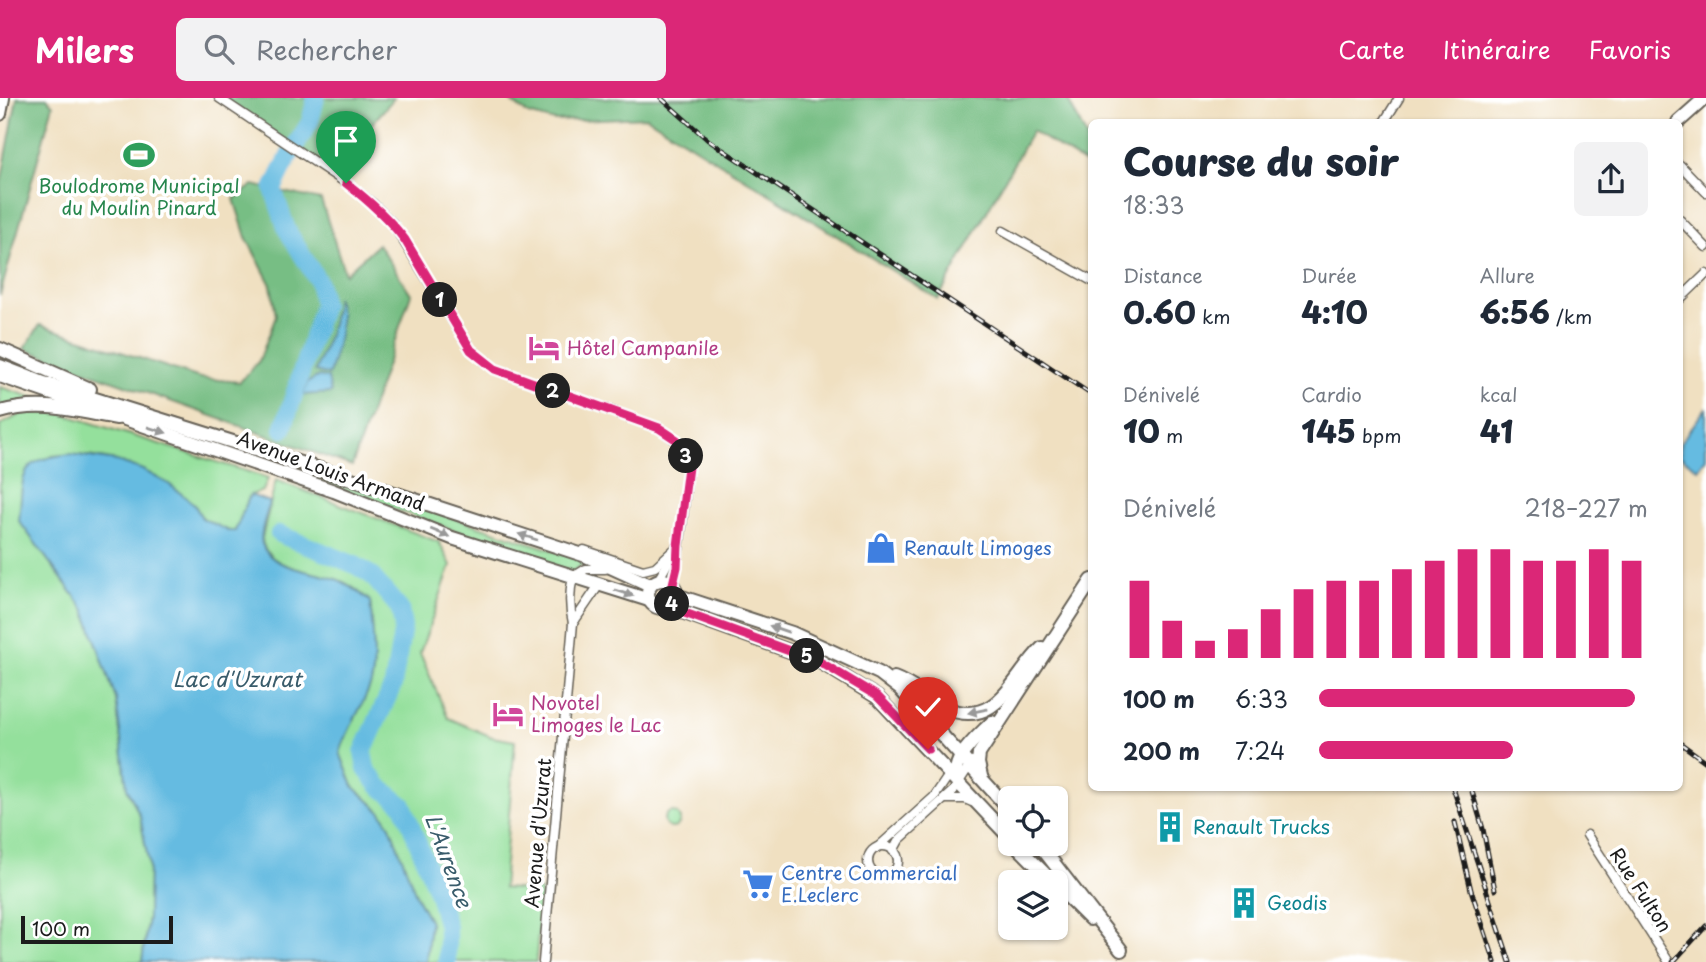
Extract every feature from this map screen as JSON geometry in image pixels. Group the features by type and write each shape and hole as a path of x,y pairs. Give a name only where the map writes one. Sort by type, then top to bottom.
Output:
{"main road":[{"path":"0,114 3,98"},
{"path":"1681,119 1705,98"},
{"path":"0,349 38,368 158,418"},
{"name":"Avenue Louis Armand","path":"0,366 44,383 586,556 614,571 654,582"},
{"name":"Avenue Louis Armand","path":"0,376 360,501 452,538 649,600"},
{"path":"0,412 32,405 47,405 117,418"},
{"path":"998,796 985,782 960,765 877,696 820,662 668,607 655,607 647,592 654,582 666,580 674,590 792,634 878,673 898,679 949,709 961,712 988,709 1005,695 1029,661 1060,631"},
{"path":"985,782 978,763 979,754 1088,586"},
{"path":"668,607 674,590"},
{"path":"878,673 900,689 960,765"},
{"path":"998,825 959,784 960,765 992,722 1007,709"},
{"path":"959,784 996,794"},
{"path":"1027,856 1041,870"},
{"path":"1048,856 1131,962"},
{"path":"1068,897 1121,950"}],"street":[{"path":"219,98 372,203 405,240 471,350 482,361 512,376 659,428 677,440 686,453 688,467 674,590"},
{"path":"1386,119 1398,99"},
{"path":"1683,167 1706,192"},
{"path":"1683,223 1706,247"},
{"path":"1003,231 1088,279"},
{"path":"1683,296 1706,274"},
{"path":"1683,286 1688,291"},
{"path":"552,545 566,543 643,570 656,567 678,546"},
{"path":"654,582 678,546"},
{"path":"573,577 593,567 614,571"},
{"name":"Avenue d'Uzurat","path":"543,962 573,623 569,606 573,577"},
{"name":"Avenue d'Uzurat","path":"573,623 599,585"},
{"path":"877,848 886,846 894,851 898,859 896,867 888,875 880,876 873,872 868,863 871,852 934,797 960,765 984,747"},
{"path":"894,851 899,840 959,784 960,765"},
{"path":"945,799 968,800 983,808"},
{"name":"Rue Fulton","path":"1587,835 1669,962"}],"green space":[{"path":"17,98 47,98 53,105 0,295 0,188"},
{"path":"223,98 394,98 331,172"},
{"path":"506,98 1067,98 1088,140 1088,166 1032,131 938,299 646,117 555,121 528,114"},
{"path":"253,185 321,200 345,274 378,244 411,294 352,466 24,349 40,325 200,378 240,382 259,361 276,316 271,285 246,237 234,199"},
{"path":"0,370 592,563 580,566 572,572"},
{"path":"0,387 38,399 0,408"},
{"path":"23,413 60,413 268,478 263,491 250,495 235,532 207,521 194,504 144,472 90,456 52,456 19,521 85,610 116,699 127,788 140,816 149,865 148,917 142,962 0,962 0,425"},
{"path":"276,480 439,542 451,565 420,653 448,718 492,737 515,741 503,888 541,891 536,962 426,962 430,922 418,900 390,826 380,811 353,786 340,753 373,675 374,642 370,601 343,582 282,564 265,549 262,538"},
{"path":"669,812 675,812 680,820 678,826 669,828 664,823 664,817"}],"water":[{"path":"336,297 340,326 329,375 315,371 332,326"},
{"path":"319,376 328,378 331,393 303,395 307,383"},
{"path":"1706,408 1706,458 1698,469 1683,458 1683,439"},
{"name":"Lac d'Uzurat","path":"71,454 117,461 143,470 169,484 194,504 202,518 228,531 235,531 250,495 270,502 262,534 262,544 267,553 286,565 343,582 370,601 374,642 373,675 340,753 353,786 380,811 390,826 418,900 430,922 426,962 142,962 148,917 149,865 140,816 127,788 116,699 85,610 19,521 26,472 40,460"}],"waterway":[{"name":"L'Aurence","path":"283,429 323,305 318,281 287,230 273,189 310,122 316,98"},
{"name":"L'Aurence","path":"279,534 355,565 371,575 400,609 403,627 393,685 363,752 366,769 378,785 403,805 438,894 447,927 447,962"}],"railway":[{"path":"661,98 708,140 1088,392"},
{"path":"1683,745 1706,762"},
{"path":"1454,791 1510,962"},
{"path":"1472,791 1483,829 1495,890"},
{"path":"1455,822 1471,890 1495,962"},
{"path":"1673,962 1706,926"}],"place":[{"name":"Boulodrome Municipal du Moulin Pinard","path":"139,155"},
{"name":"Hôtel Campanile","path":"544,348"},
{"name":"Renault Limoges","path":"881,548"},
{"name":"Novotel Limoges le Lac","path":"508,714"},
{"name":"Renault Trucks","path":"1170,827"},
{"name":"Centre Commercial E.Leclerc","path":"758,884"},
{"name":"Geodis","path":"1244,903"}],"route":[{"path":"346,183 393,224 471,350 482,361 512,376 659,428 677,440 686,453 688,467 673,584 676,595 668,607 820,662 877,696 928,749"}]}
